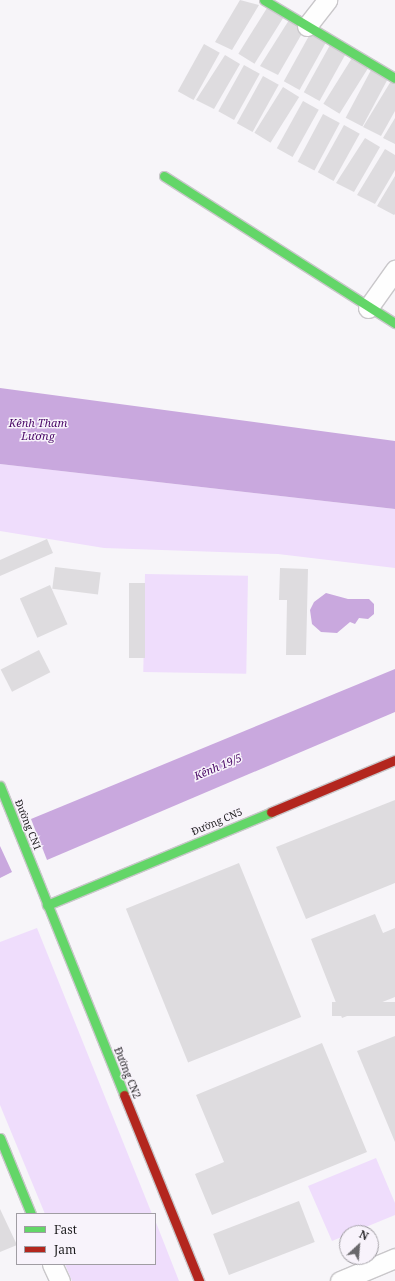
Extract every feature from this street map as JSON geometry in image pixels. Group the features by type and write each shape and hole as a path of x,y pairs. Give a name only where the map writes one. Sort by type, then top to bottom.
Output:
{"street":[{"path":"264,0 395,78"},
{"path":"307,26 327,0"},
{"path":"164,176 368,308 395,323"},
{"path":"368,308 395,270"},
{"name":"Đường CN5","path":"47,905 395,760"},
{"name":"Đường CN1","path":"0,786 35,872"},
{"name":"Đường CN2","path":"35,872 199,1281"},
{"path":"0,1138 32,1213"},
{"path":"340,1281 395,1258"},
{"path":"52,1265 60,1281"}],"shaded area":[{"path":"0,464 395,509 395,568 278,554 104,548 0,531"},
{"path":"145,574 248,576 246,674 143,672"},
{"path":"37,928 152,1213 45,1213 0,1105 0,942"},
{"path":"376,1158 395,1203 395,1215 371,1225 339,1225 339,1238 332,1241 308,1186"},
{"path":"156,1223 179,1281 72,1281 65,1265 156,1265"}],"water":[{"name":"Kênh Tham Lương","path":"0,388 395,441 395,509 0,464"},
{"path":"326,593 348,599 369,599 374,604 374,614 368,619 359,618 355,624 350,622 337,633 321,632 312,624 310,610 314,602"},
{"name":"Kênh 19/5","path":"395,669 395,712 47,860 31,819"},
{"path":"0,846 12,872 0,878"}],"building":[{"path":"240,0 259,5 232,50 215,42"},
{"path":"267,8 283,18 254,64 238,54"},
{"path":"289,20 304,30 278,75 260,66"},
{"path":"310,34 326,43 300,90 284,81"},
{"path":"204,44 220,53 194,100 178,91"},
{"path":"330,45 346,54 320,101 304,92"},
{"path":"225,55 240,64 214,109 196,100"},
{"path":"352,58 368,68 339,114 323,104"},
{"path":"244,65 260,74 234,120 218,111"},
{"path":"371,70 388,79 362,127 346,118"},
{"path":"263,76 279,85 253,132 237,123"},
{"path":"391,81 395,84 395,111 381,136 363,127"},
{"path":"283,87 299,97 270,143 254,133"},
{"path":"303,101 319,110 293,157 277,148"},
{"path":"323,114 340,123 314,171 298,162"},
{"path":"395,118 395,144 383,138"},
{"path":"344,125 360,134 334,181 318,172"},
{"path":"365,138 380,147 354,192 336,183"},
{"path":"385,149 395,155 395,170 375,204 357,195"},
{"path":"395,176 395,214 394,215 377,206"},
{"path":"47,539 53,553 0,576 0,560"},
{"path":"55,567 101,573 98,594 52,589"},
{"path":"280,568 308,569 306,655 286,655 287,600 279,600"},
{"path":"129,583 145,583 145,658 129,658"},
{"path":"50,585 67,624 37,638 20,598"},
{"path":"39,650 50,672 12,692 1,670"},
{"path":"395,800 395,883 306,919 276,847"},
{"path":"239,863 301,1017 188,1063 126,909"},
{"path":"375,914 383,933 395,928 395,997 342,1018 311,939"},
{"path":"332,1002 395,1002 395,1016 332,1016"},
{"path":"395,1036 395,1142 357,1051"},
{"path":"322,1043 367,1152 212,1215 195,1174 224,1162 196,1095"},
{"path":"299,1201 315,1242 229,1275 213,1234"},
{"path":"0,1209 16,1245 0,1252"}],"traffic: fast":[{"path":"264,0 395,78"},
{"path":"164,176 395,323"},
{"path":"0,786 124,1095"},
{"path":"47,905 271,812"},
{"path":"0,1138 31,1213"}],"traffic: jam":[{"path":"271,812 395,760"},
{"path":"124,1095 199,1281"}]}
